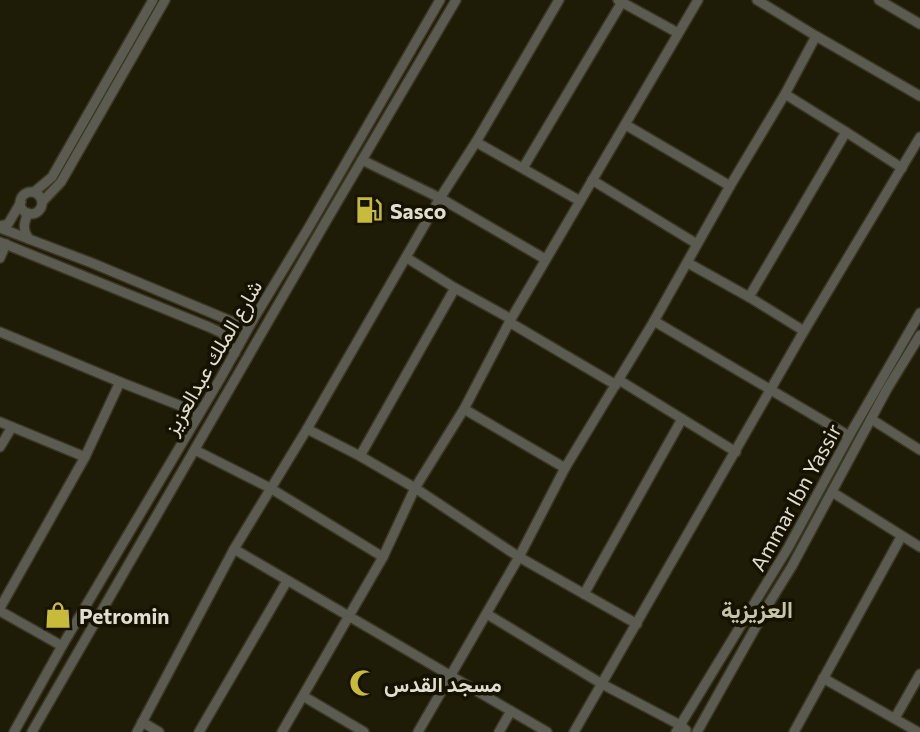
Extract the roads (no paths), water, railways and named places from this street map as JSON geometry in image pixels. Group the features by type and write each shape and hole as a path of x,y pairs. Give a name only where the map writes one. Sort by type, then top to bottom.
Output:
{"street":[{"path":"34,192 52,177 153,0"},
{"path":"21,202 23,210 35,213 61,181 165,0"},
{"name":"شارع الملك عبدالعزيز","path":"14,732 440,0"},
{"name":"شارع الملك عبدالعزيز","path":"32,732 456,0"},
{"path":"137,732 234,549 559,0"},
{"path":"282,732 383,557 415,488 464,409 510,320 698,0"},
{"path":"757,0 775,4 816,36 920,96"},
{"path":"879,0 917,22 920,10"},
{"path":"523,169 620,1 678,33"},
{"path":"418,732 487,614 565,468 688,263 816,36"},
{"path":"785,94 902,169"},
{"path":"626,125 730,186"},
{"path":"749,297 846,132"},
{"path":"574,732 804,331 920,137"},
{"path":"476,142 580,201"},
{"path":"362,160 440,198 545,259"},
{"path":"592,180 697,244"},
{"path":"0,227 8,223 24,194 34,192 40,195 42,202"},
{"path":"28,213 23,226 29,239"},
{"path":"0,227 228,319 242,324 253,320"},
{"path":"0,258 3,243 222,333 235,353"},
{"path":"407,258 736,452"},
{"path":"688,263 804,331"},
{"path":"360,456 455,288"},
{"name":"Ammar Ibn Yassir","path":"680,730 788,548 920,313"},
{"path":"222,333 227,327 228,319"},
{"path":"654,321 849,436"},
{"path":"0,332 199,413"},
{"name":"Ammar Ibn Yassir","path":"697,732 920,335"},
{"path":"62,646 0,609 85,457 120,382"},
{"path":"464,409 565,468"},
{"path":"584,594 682,419"},
{"path":"871,419 920,450"},
{"path":"0,422 85,457"},
{"path":"0,447 12,427"},
{"path":"307,429 415,488 519,556 637,624"},
{"path":"195,450 270,488 383,557"},
{"path":"832,492 920,547"},
{"path":"794,732 901,537"},
{"path":"234,549 547,732"},
{"path":"199,732 287,581"},
{"path":"487,614 680,730"},
{"path":"895,718 920,674"},
{"path":"823,678 918,732"},
{"path":"303,696 364,732"},
{"path":"499,732 511,711"},
{"path":"142,722 159,732"}],"place":[{"name":"Sasco","path":"369,210"},
{"name":"Petromin","path":"58,615"},
{"name":"مسجد القدس","path":"363,683"}],"district":[{"name":"العزيزية","path":"757,609"}]}
